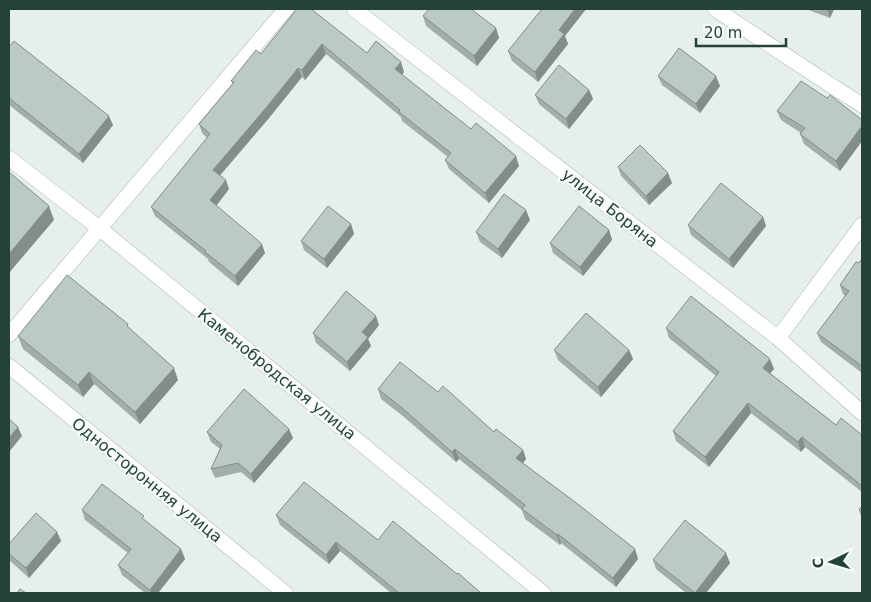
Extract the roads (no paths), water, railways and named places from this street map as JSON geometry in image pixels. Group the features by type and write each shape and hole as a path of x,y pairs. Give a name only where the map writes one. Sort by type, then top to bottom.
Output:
{"street":[{"path":"9,335 286,9"},
{"name":"улица Боряна","path":"354,9 778,338 862,413"},
{"path":"715,9 862,105"},
{"name":"Каменобродская улица","path":"9,158 99,228 542,593"},
{"path":"778,338 862,225"},
{"name":"Односторонняя улица","path":"9,366 285,593"}]}
